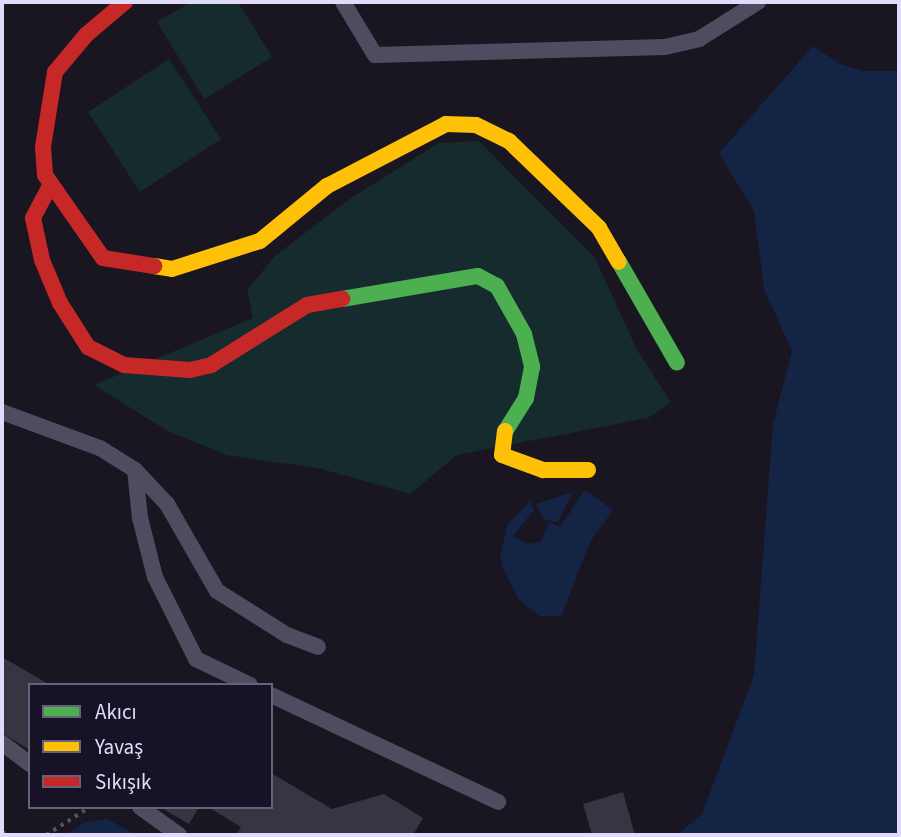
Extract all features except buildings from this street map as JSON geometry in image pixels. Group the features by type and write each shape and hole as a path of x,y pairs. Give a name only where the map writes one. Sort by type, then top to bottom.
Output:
{"street":[{"path":"125,2 86,35 55,72 43,147 45,175 103,258 172,269 260,241 327,186 446,124 475,125 509,141 599,228 677,363"},
{"path":"343,2 375,55 665,47 699,39 758,2"},
{"path":"51,184 33,218 42,260 60,303 88,347 124,365 190,370 211,365 307,305 478,276 497,286 524,334 532,368 526,398 503,433 502,455 543,470 588,470"},
{"path":"2,412 100,448 135,470 167,503 217,591 287,635 318,647"},
{"path":"135,470 139,518 155,577 196,659 246,683"},
{"path":"273,696 498,803"},
{"path":"2,743 28,762"},
{"path":"143,809 179,835"}],"path":[{"path":"46,835 87,809"},
{"path":"2,832 8,835"}],"green space":[{"path":"191,2 238,2 272,57 204,99 157,22"},
{"path":"169,59 221,139 140,192 88,112"},
{"path":"479,141 595,258 637,350 671,402 648,418 457,455 410,494 318,468 226,455 166,430 94,385 253,318 247,290 276,255 354,196 439,143"}],"water":[{"path":"813,46 840,64 864,71 899,71 899,835 677,835 702,814 754,675 773,424 792,351 764,289 754,211 719,153"},
{"path":"585,490 613,510 590,542 561,616 540,616 519,600 503,568 500,555 508,524 530,501 534,510 513,536 527,544 541,542 549,522 560,527"},
{"path":"573,492 558,522 544,519 536,504"},
{"path":"107,819 136,835 66,835 84,823"}],"traffic: fast":[{"path":"619,262 677,363"},
{"path":"342,299 478,276 497,286 524,334 532,367 526,398 505,431"}],"traffic: slow":[{"path":"154,266 172,269 260,241 327,186 446,124 476,125 509,141 599,228 619,262"},
{"path":"505,431 502,455 543,470 588,470"}],"traffic: jam":[{"path":"125,2 86,35 55,72 43,147 45,175 103,258 154,266"},
{"path":"51,184 33,218 42,260 60,303 88,347 124,365 190,370 211,365 307,305 342,299"}]}
